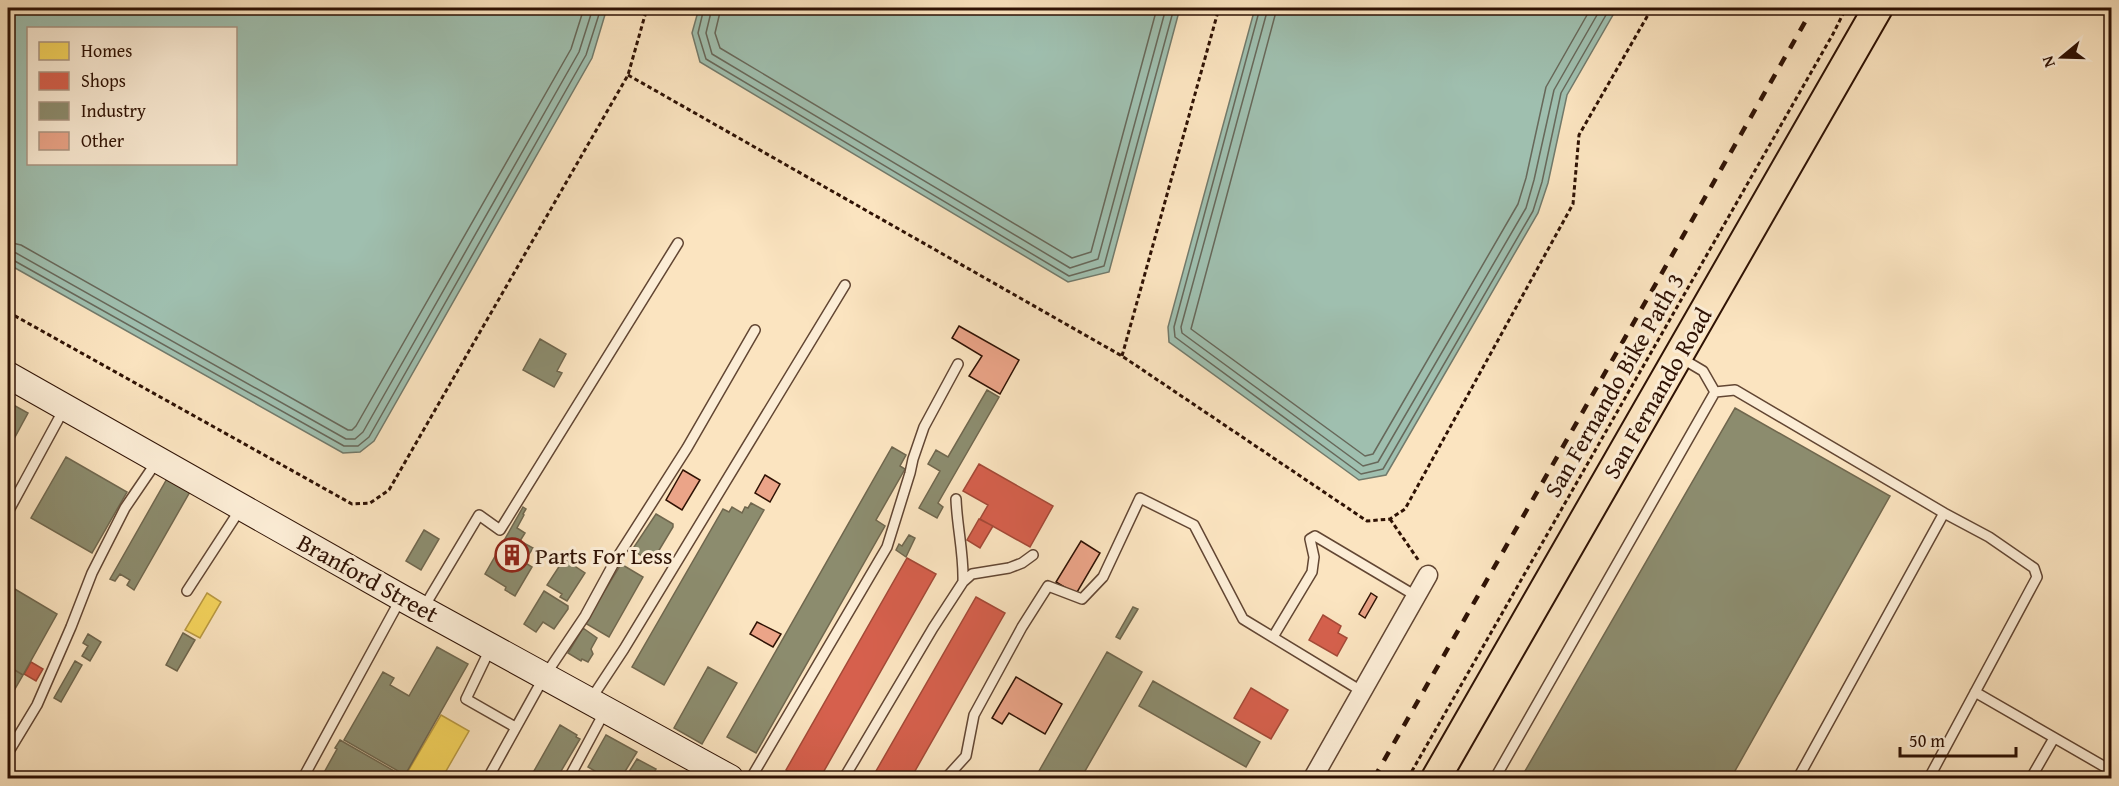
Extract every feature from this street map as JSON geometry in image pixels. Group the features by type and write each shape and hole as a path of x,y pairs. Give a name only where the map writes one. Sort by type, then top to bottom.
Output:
{"main road":[{"name":"San Fernando Road","path":"1436,778 1878,8"},
{"name":"Branford Street","path":"8,375 412,604 730,778"}],"street":[{"path":"1313,778 1428,575"}],"lane":[{"path":"303,778 412,604 479,515 500,531 678,243"},
{"path":"569,778 597,706 624,649 845,285"},
{"path":"488,778 544,677 585,616 615,561 687,448 755,330"},
{"path":"1678,356 1703,371 1714,392"},
{"path":"751,778 887,547 924,427 958,364"},
{"path":"1714,392 1735,390 1989,537 2037,571 2037,577 1929,778"},
{"path":"1495,778 1714,392"},
{"path":"8,512 65,407"},
{"path":"8,753 37,705 92,573 125,508 158,459"},
{"path":"946,778 966,756 974,714 1022,627 1048,586 1082,599 1103,577 1140,498 1194,525 1243,619 1363,692"},
{"path":"956,499 956,519 964,562 963,582"},
{"path":"187,591 242,506"},
{"path":"1798,778 1944,513"},
{"path":"1273,637 1312,572 1314,557 1310,539 1315,536 1416,596"},
{"path":"844,778 963,582 972,574 1009,568 1033,555"},
{"path":"491,646 466,699 516,727"},
{"path":"1975,692 2112,771"},
{"path":"2031,778 2054,738"}],"path":[{"path":"8,312 352,504 370,503 389,490 628,75 647,8"},
{"path":"1122,356 1219,8"},
{"path":"628,75 1122,356 1366,521 1390,519 1405,509 1574,204 1580,135 1652,8"},
{"name":"San Fernando Bike Path 3","path":"1408,778 1846,8"},
{"path":"1390,519 1428,575"}],"water":[{"path":"8,8 607,8 592,58 374,441 360,452 343,453 8,264"},
{"path":"699,8 1180,8 1109,272 1068,282 700,62 692,33"},
{"path":"1255,8 1617,8 1567,95 1548,183 1538,213 1386,475 1359,480 1169,342 1168,327"}],"building: Homes":[{"path":"207,593 221,602 200,638 185,630"},
{"path":"441,715 469,731 442,778 404,778"}],"building: Shops":[{"path":"979,464 1053,506 1030,547 980,519 988,505 963,491"},
{"path":"979,519 993,526 980,548 967,540"},
{"path":"907,558 936,574 820,778 800,778 786,770"},
{"path":"976,597 1005,613 911,778 872,778"},
{"path":"1323,615 1341,626 1338,633 1347,638 1337,656 1309,640"},
{"path":"31,662 43,669 36,681 24,674"},
{"path":"1251,688 1288,710 1271,739 1234,718"}],"building: Industry":[{"path":"540,339 566,354 557,371 562,373 554,387 523,370"},
{"path":"987,390 999,397 938,503 943,507 937,518 919,508 940,471 928,464 936,450 948,457"},
{"path":"8,402 28,413 8,450"},
{"path":"1735,408 1890,496 1731,778 1521,778"},
{"path":"892,447 906,455 900,466 905,469 876,520 885,526 756,753 727,737"},
{"path":"66,457 127,492 92,553 31,518"},
{"path":"168,477 191,490 134,590 127,585 130,580 120,574 115,581 110,579"},
{"path":"751,503 764,510 664,685 632,667 723,509 729,512 732,507 742,513"},
{"name":"Parts For Less","path":"523,507 526,509 517,528 525,533 520,541 533,548 524,562 532,567 515,596 505,590 506,587 485,574"},
{"path":"656,514 673,524 673,527 652,562 632,550"},
{"path":"424,530 439,539 421,570 406,561"},
{"path":"909,535 915,538 906,557 896,550 899,544 902,546"},
{"path":"564,559 585,573 567,601 560,597 562,594 547,585"},
{"path":"621,564 643,577 609,637 585,623"},
{"path":"8,585 57,614 23,675 8,666"},
{"path":"544,591 568,606 568,609 554,629 543,622 536,632 524,624"},
{"path":"1133,607 1138,609 1120,639 1116,637"},
{"path":"583,628 597,638 591,649 593,654 588,662 582,659 581,661 568,653"},
{"path":"183,633 195,640 177,671 166,665"},
{"path":"88,634 101,642 90,661 82,656 88,646 83,643"},
{"path":"437,647 468,664 405,775 344,740 383,672 394,678 390,685 409,696"},
{"path":"1107,652 1142,672 1081,778 1035,778"},
{"path":"75,661 82,665 61,702 54,698"},
{"path":"8,666 23,675 8,701"},
{"path":"708,667 737,683 702,744 674,728"},
{"path":"1153,681 1260,742 1246,767 1139,706"},
{"path":"560,725 580,739 557,778 530,778"},
{"path":"606,735 637,752 621,778 601,778 603,776 588,767"},
{"path":"340,740 403,776 402,778 321,778"},
{"path":"637,759 656,769 651,778 625,778"}],"building: Other":[{"path":"959,326 1019,360 1000,394 969,376 982,356 952,338"},
{"path":"683,470 700,480 682,510 666,500"},
{"path":"765,475 780,484 770,502 755,493"},
{"path":"1081,541 1100,553 1076,594 1056,582"},
{"path":"1371,593 1377,597 1365,618 1359,614"},
{"path":"757,622 781,634 773,647 750,634"},
{"path":"1016,677 1062,704 1045,734 1009,713 1002,724 992,718"}],"railway":[{"path":"1374,778 1813,8"}],"place":[{"name":"Parts For Less","path":"512,555"}]}
